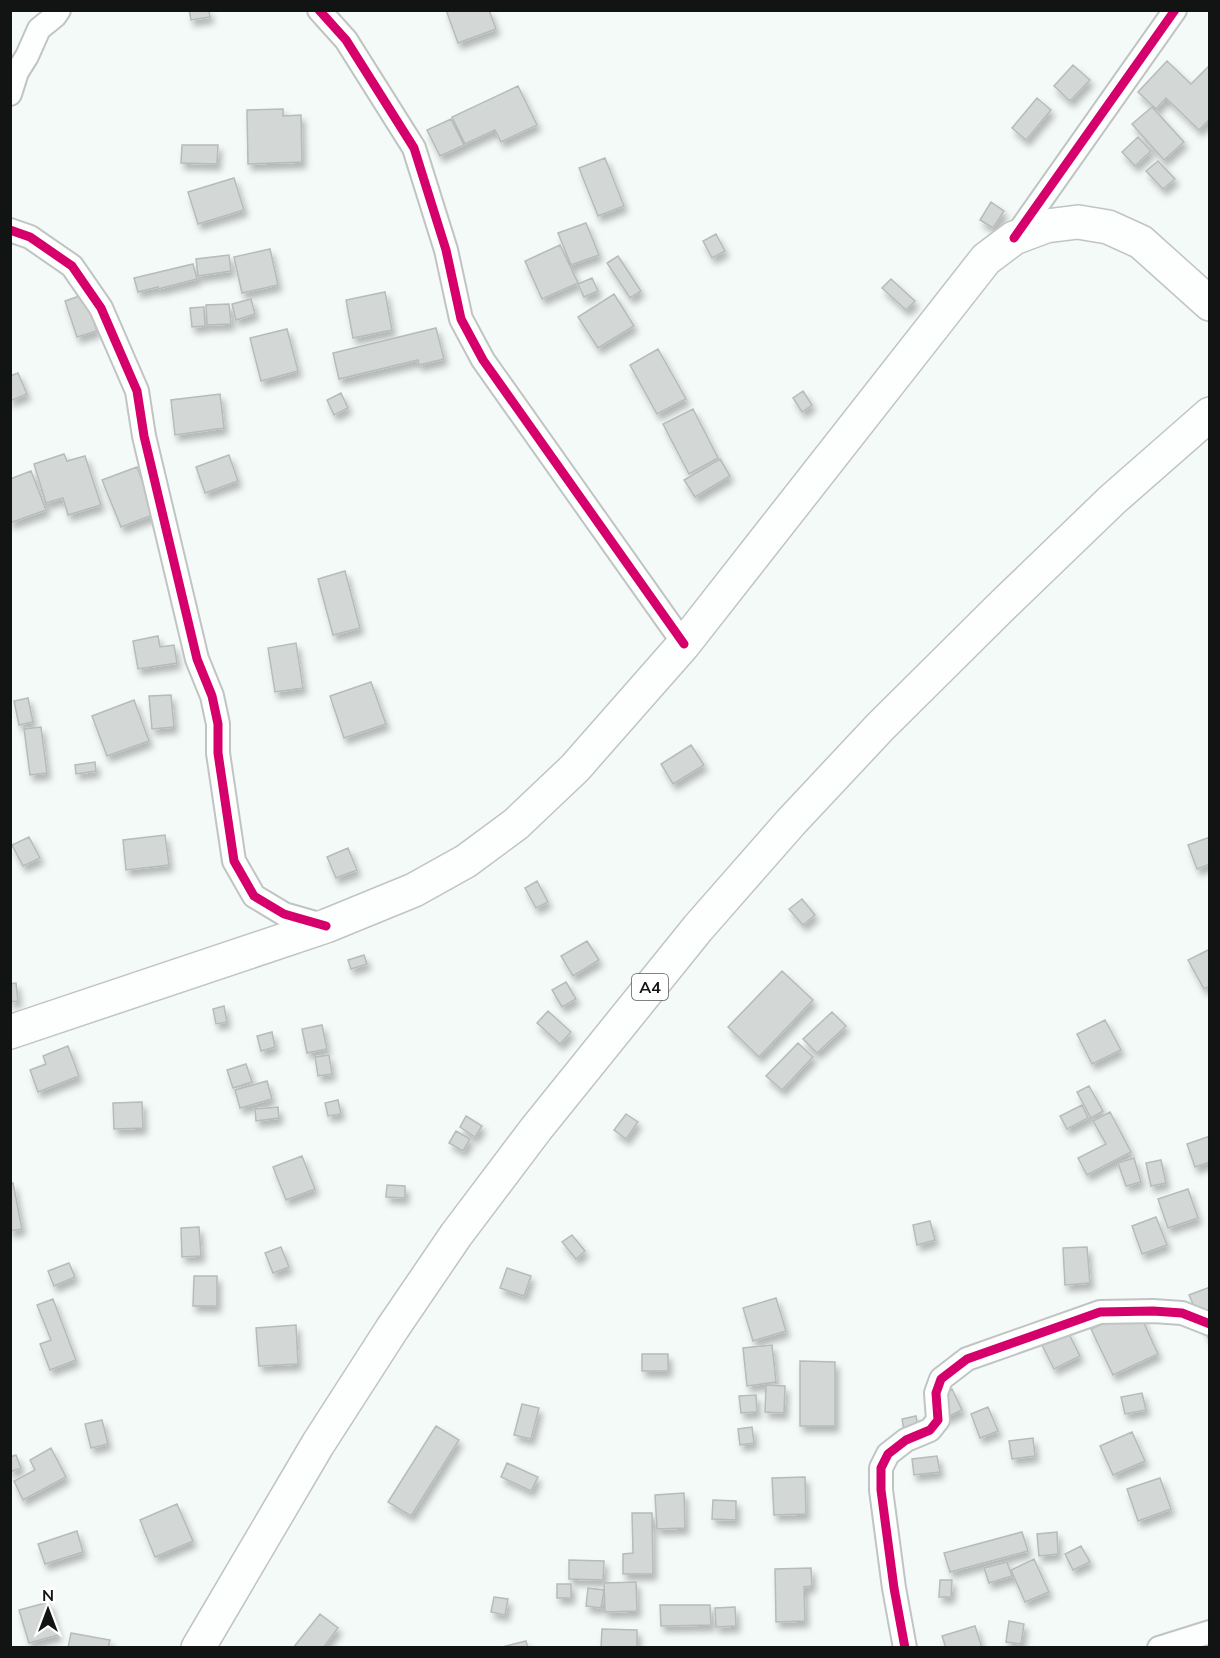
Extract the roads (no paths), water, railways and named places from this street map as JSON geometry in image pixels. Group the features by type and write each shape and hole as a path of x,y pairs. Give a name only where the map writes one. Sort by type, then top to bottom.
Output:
{"main road":[{"path":"10,1032 326,926 414,890 466,861 516,824 575,768 684,644 986,259 1014,238 1046,226 1078,222 1108,227 1141,242 1209,304"},
{"name":"A4","path":"198,1647 318,1444 456,1235 536,1129 683,946 792,822 888,719 1104,508 1209,414"}],"street":[{"path":"10,94 16,72 27,56 39,28 59,10"},
{"path":"319,10 346,40 414,148 446,250 461,319 483,360 684,644"},
{"path":"1014,238 1174,10"},
{"path":"10,230 30,237 72,266 101,308 137,391 144,436 197,659 212,696 216,714 218,753 234,861 254,896 284,914 326,926"},
{"path":"906,1647 894,1588 882,1500 881,1468 888,1454 906,1440 930,1430 938,1420 936,1393 941,1379 967,1359 1100,1312 1182,1313 1209,1324"},
{"path":"1160,1647 1209,1632"}]}
